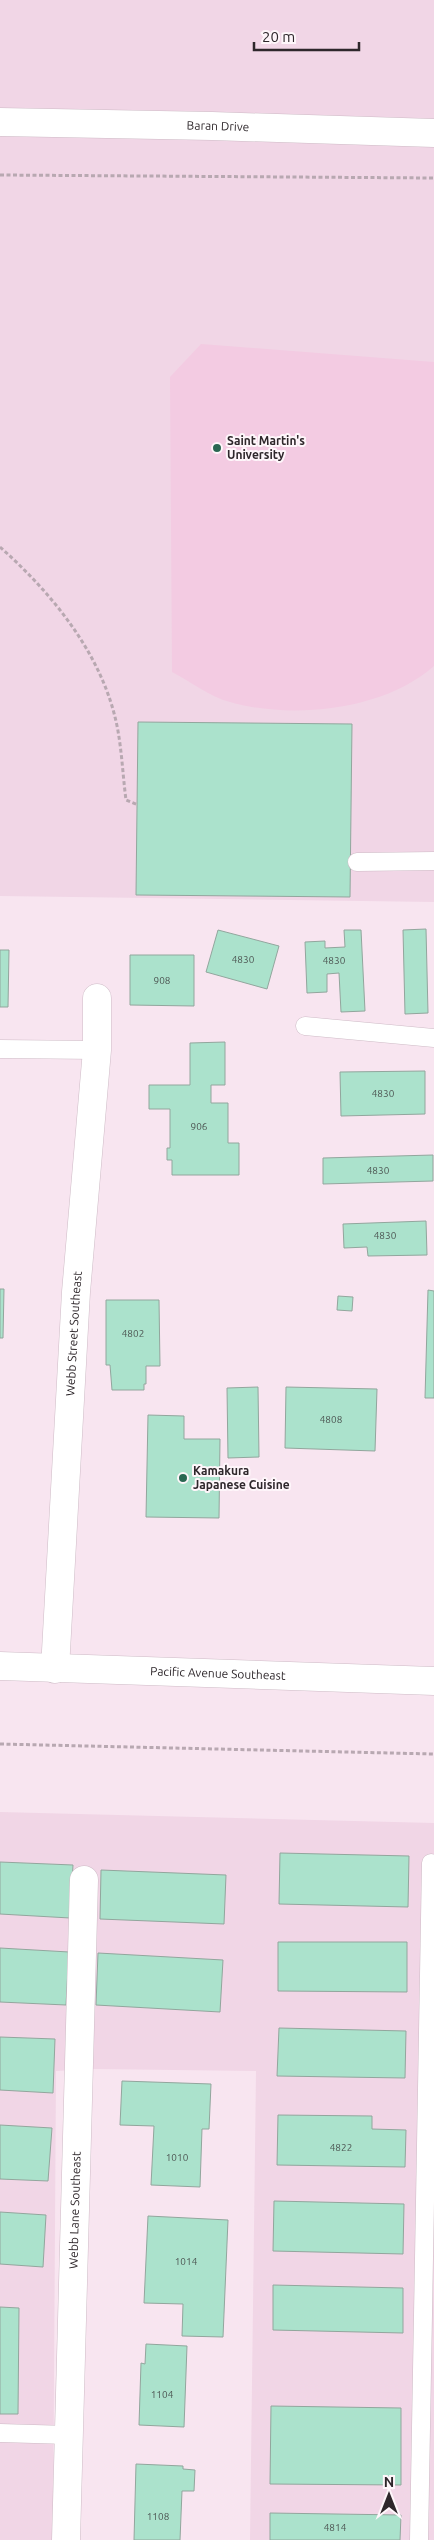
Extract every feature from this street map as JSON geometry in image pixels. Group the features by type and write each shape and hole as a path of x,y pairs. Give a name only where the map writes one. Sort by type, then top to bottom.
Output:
{"street":[{"name":"Baran Drive","path":"0,122 434,133"},
{"name":"Webb Street Southeast","path":"55,1669 76,1292 97,1050 97,998"},
{"name":"Pacific Avenue Southeast","path":"0,1666 434,1681"},
{"name":"Webb Lane Southeast","path":"66,2540 84,1880"}],"lane":[{"path":"357,862 434,861"},
{"path":"305,1026 434,1038"},
{"path":"0,1048 97,1050"},
{"path":"419,2540 431,1863"},
{"path":"0,2434 68,2435"}],"path":[{"path":"0,174 434,178"},
{"path":"0,547 33,576 64,615 88,651 108,695 118,730 126,800 138,805"},
{"path":"0,1744 434,1754"}],"shaded area":[{"name":"Saint Martin's University","path":"0,0 434,0 434,902 0,896"},
{"path":"201,344 434,362 434,666 414,681 390,693 337,707 281,710 223,700 172,672 170,377"},
{"path":"0,1812 434,1823 434,2540 250,2540 256,2071 93,2069 56,2071 53,2540 0,2540"}],"building":[{"path":"138,722 352,724 350,897 136,895"},
{"path":"426,929 428,1013 405,1014 403,930"},
{"path":"218,930 279,946 267,989 206,972"},
{"path":"344,930 361,930 365,1011 341,1012 339,973 327,974 327,992 307,993 305,942 325,941 325,948 345,947"},
{"path":"0,950 9,950 8,1007 0,1007"},
{"path":"130,955 194,955 194,1006 130,1005"},
{"path":"225,1042 225,1085 211,1085 211,1103 228,1103 228,1143 239,1143 239,1175 172,1175 172,1160 167,1160 167,1148 170,1148 170,1109 149,1109 149,1085 190,1085 190,1043"},
{"path":"425,1071 425,1114 341,1116 340,1072"},
{"path":"433,1155 433,1181 323,1184 323,1158"},
{"path":"426,1221 427,1255 368,1256 367,1247 344,1248 343,1224"},
{"path":"0,1289 4,1289 3,1338 0,1338"},
{"path":"428,1290 434,1291 434,1398 425,1398"},
{"path":"338,1296 353,1297 352,1311 337,1310"},
{"path":"106,1300 159,1300 160,1366 146,1366 144,1390 112,1390 110,1365 106,1365"},
{"path":"258,1387 259,1457 228,1458 227,1388"},
{"path":"286,1387 377,1389 375,1451 285,1448"},
{"name":"Kamakura Japanese Cuisine","path":"148,1415 184,1416 184,1439 220,1439 219,1518 146,1517"},
{"path":"280,1853 409,1856 408,1907 279,1904"},
{"path":"0,1862 73,1865 70,1918 0,1914"},
{"path":"101,1870 226,1875 224,1924 100,1919"},
{"path":"278,1942 407,1942 407,1992 278,1991"},
{"path":"0,1948 69,1952 66,2005 0,2002"},
{"path":"98,1953 223,1960 220,2012 96,2005"},
{"path":"279,2028 406,2031 405,2078 277,2076"},
{"path":"0,2037 55,2039 53,2093 0,2090"},
{"path":"122,2081 211,2084 209,2129 202,2129 200,2187 151,2185 154,2126 120,2125"},
{"path":"278,2115 372,2116 372,2129 406,2130 405,2167 277,2165"},
{"path":"0,2125 52,2128 48,2181 0,2179"},
{"path":"274,2201 404,2204 403,2254 273,2251"},
{"path":"0,2212 46,2215 43,2267 0,2264"},
{"path":"148,2216 228,2220 223,2337 182,2336 183,2304 144,2303"},
{"path":"273,2285 403,2288 403,2333 273,2330"},
{"path":"0,2307 19,2308 18,2414 0,2414"},
{"path":"146,2344 187,2346 184,2427 139,2425 141,2363 145,2364"},
{"path":"271,2406 401,2408 401,2485 270,2484"},
{"path":"136,2464 183,2466 183,2469 195,2470 194,2491 182,2491 180,2540 134,2540"},
{"path":"270,2513 401,2515 400,2540 270,2540"}],"place":[{"name":"Saint Martin's University","path":"217,448"},
{"name":"Kamakura Japanese Cuisine","path":"183,1478"}]}
